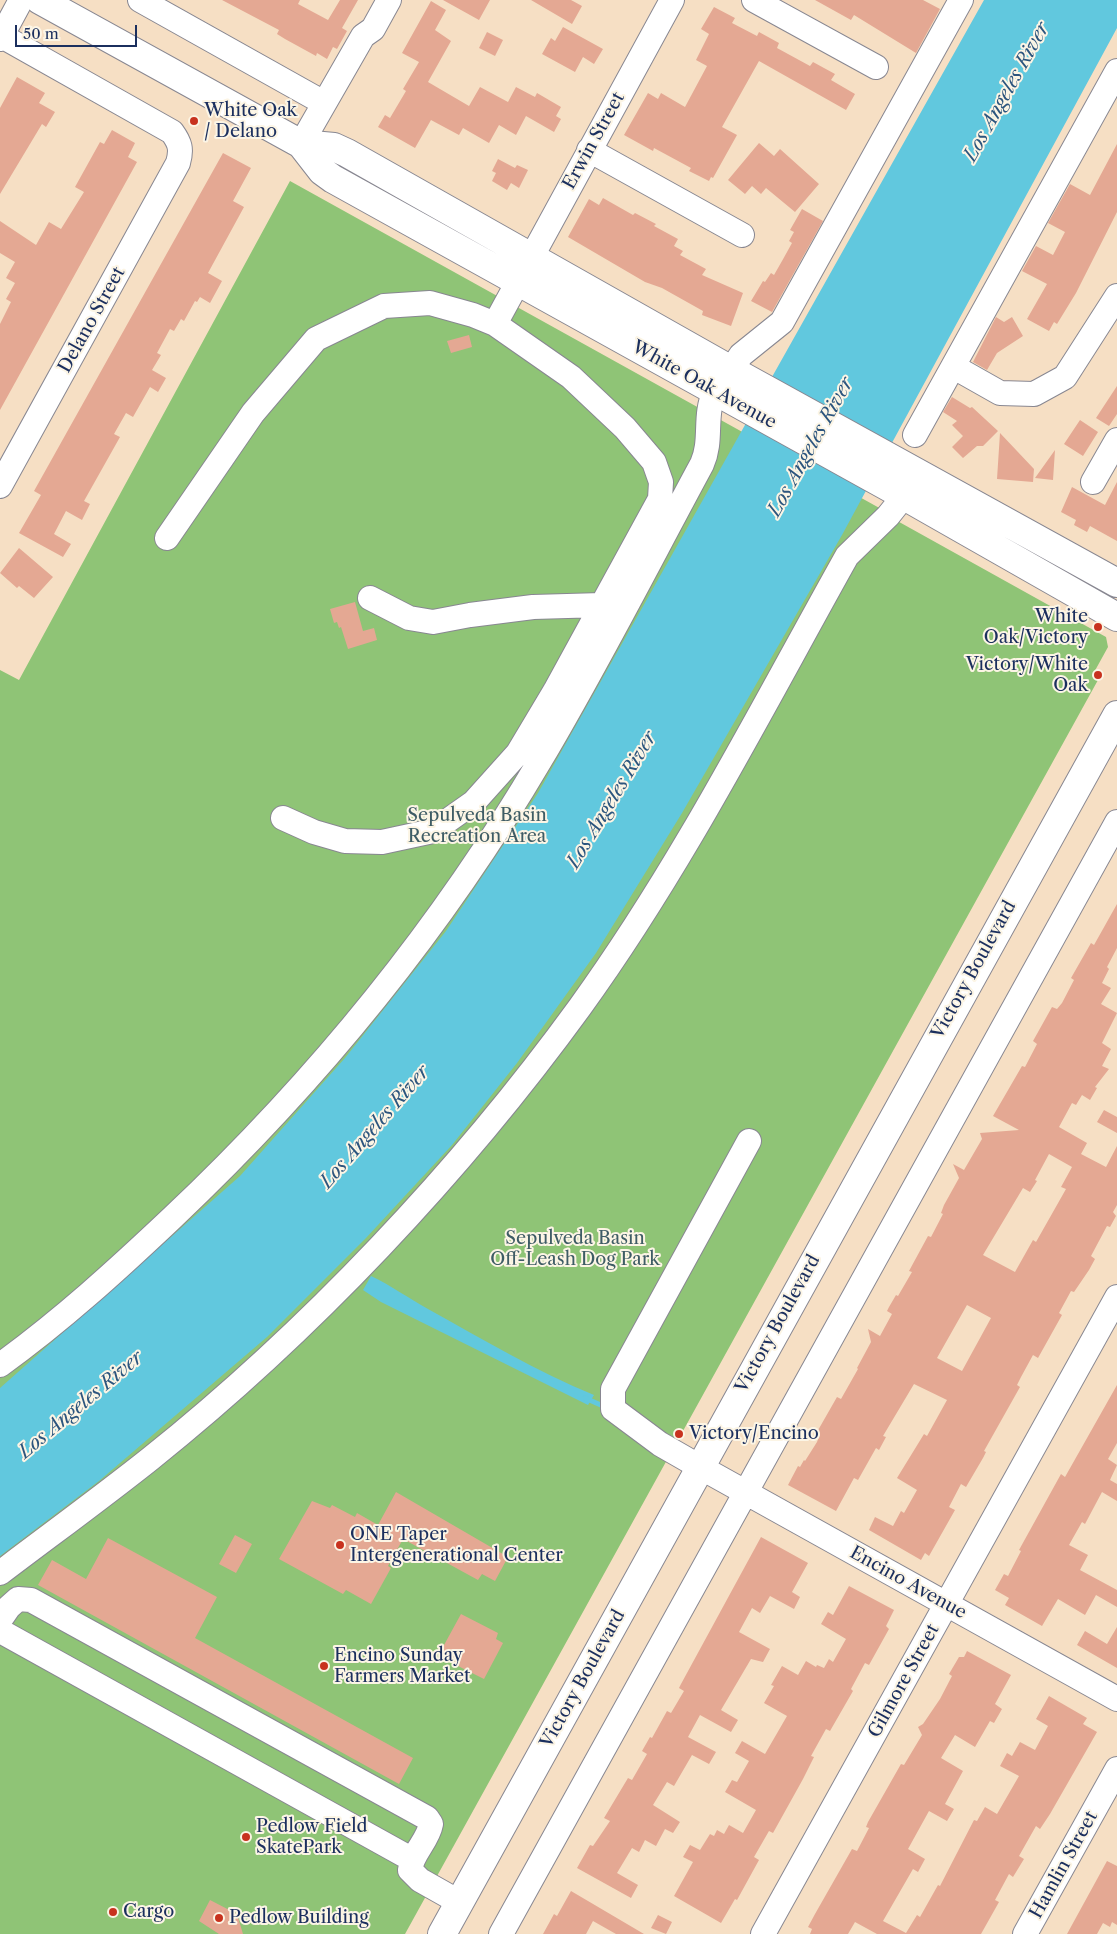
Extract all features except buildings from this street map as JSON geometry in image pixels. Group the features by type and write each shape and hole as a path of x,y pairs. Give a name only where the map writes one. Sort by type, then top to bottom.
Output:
{"main road":[{"name":"White Oak Avenue","path":"40,0 300,144 322,171 333,179 517,282 730,384"},
{"name":"White Oak Avenue","path":"300,144 334,147 347,153 531,255 730,384 900,484 1117,617"},
{"name":"White Oak Avenue","path":"900,484 1117,583"},
{"name":"Victory Boulevard","path":"442,1934 1117,715"}],"street":[{"path":"1,37 21,0"},
{"path":"140,0 324,103"},
{"path":"300,144 363,36 372,30 389,0"},
{"name":"Erwin Street","path":"495,324 672,0"},
{"path":"754,0 876,67"},
{"path":"0,1365 31,1342 121,1266 220,1173 296,1093 363,1015 437,918 542,759 702,464 707,447 708,407 730,384 741,355 782,322 960,0"},
{"name":"Delano Street","path":"0,486 178,163 181,154 180,142 172,132 1,37"},
{"path":"915,435 1117,71"},
{"path":"589,150 742,234"},
{"path":"954,367 1000,393 1034,394 1066,377 1117,296"},
{"path":"167,538 253,413 316,339 384,306 430,303 473,315 495,324 570,377 625,428 654,462 661,482 660,499 556,691 518,753 474,802 433,831 382,842 345,841 314,832 283,818"},
{"path":"1093,482 1117,440"},
{"path":"0,1573 151,1459 237,1385 314,1312 403,1222 481,1132 580,1006 659,886 848,556 888,516 900,484"},
{"path":"370,598 409,618 433,622 533,607 602,605"},
{"path":"501,1934 1117,822"},
{"name":"Encino Avenue","path":"749,1141 613,1389 611,1397 616,1412 667,1449 1117,1699"},
{"name":"Gilmore Street","path":"763,1934 1117,1297"},
{"path":"0,1620 8,1607 18,1599 30,1600 427,1818 431,1824 430,1831 410,1867 412,1874 459,1902"},
{"path":"0,1629 2,1632 413,1860"},
{"name":"Hamlin Street","path":"1025,1934 1117,1769"}],"green space":[{"name":"Sepulveda Basin Recreation Area","path":"290,181 883,510 892,518 1106,637 1108,647 1092,676 1098,680 405,1934 0,1934 0,670 19,680"}],"water":[{"name":"Los Angeles River","path":"984,0 1117,0 1117,28 842,535 682,813 596,953 517,1063 452,1145 366,1238 267,1337 99,1481 0,1556 0,1388 240,1176 345,1058 446,931 538,793"},
{"path":"371,1276 551,1376 594,1395 588,1405 381,1302 363,1290"}],"waterway":[{"path":"585,1398 603,1406"}],"place":[{"name":"White Oak / Delano","path":"194,121"},
{"name":"White Oak/Victory","path":"1098,627"},
{"name":"Victory/White Oak","path":"1098,675"},
{"name":"Victory/Encino","path":"679,1434"},
{"name":"ONE Taper Intergenerational Center","path":"340,1545"},
{"name":"Encino Sunday Farmers Market","path":"324,1666"},
{"name":"Pedlow Field SkatePark","path":"246,1837"},
{"name":"Cargo","path":"113,1912"},
{"name":"Pedlow Building","path":"219,1918"}],"park label":[{"name":"Sepulveda Basin Off-Leash Dog Park","path":"575,1249"}]}
